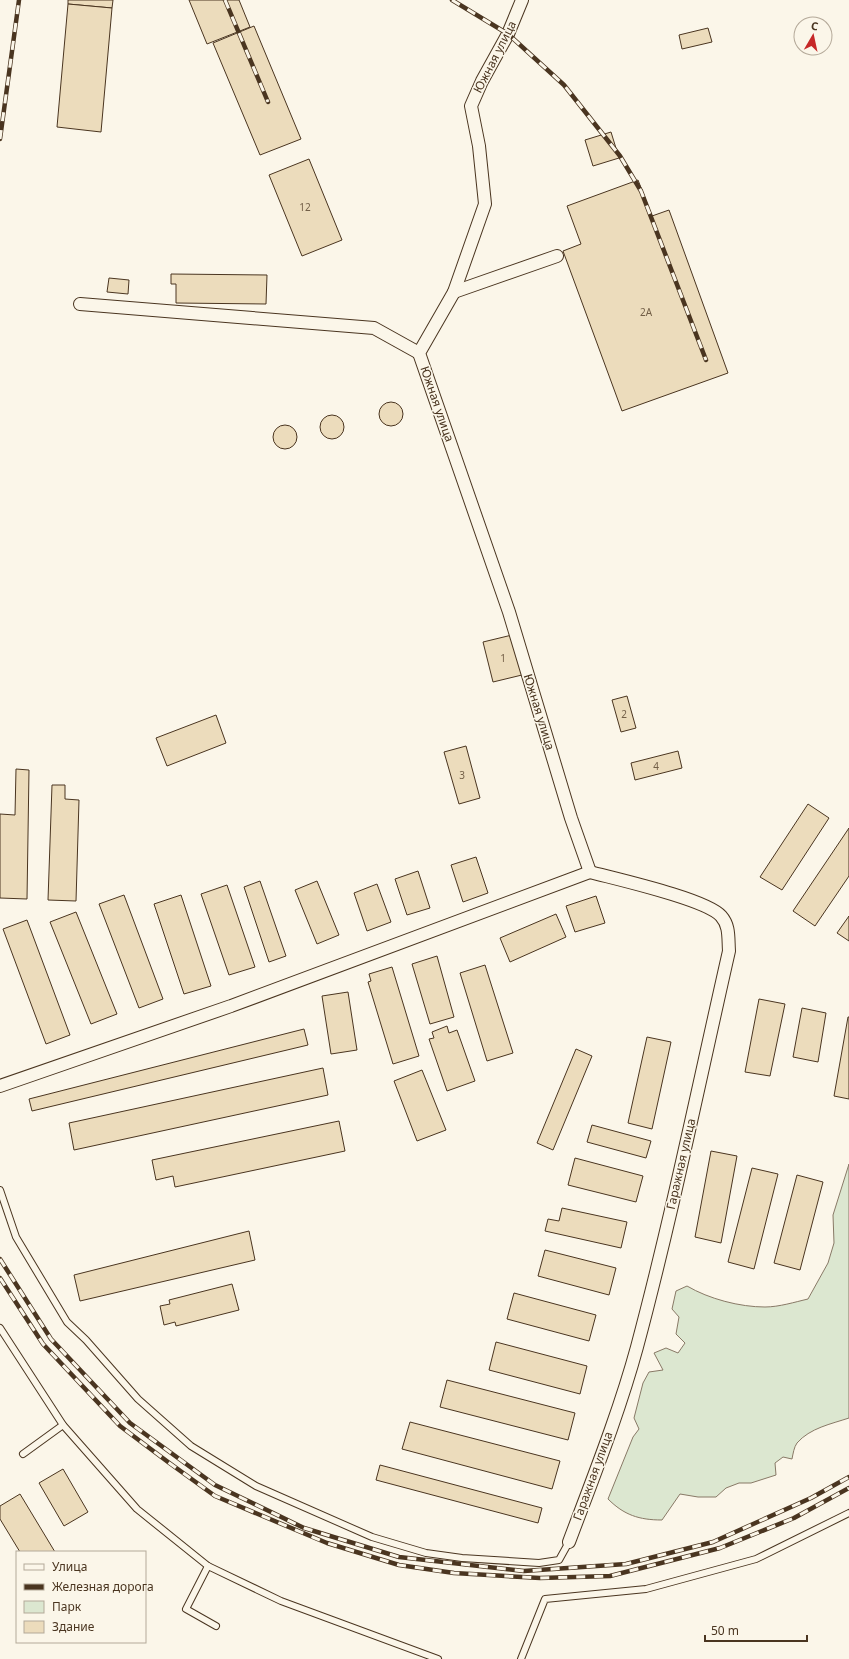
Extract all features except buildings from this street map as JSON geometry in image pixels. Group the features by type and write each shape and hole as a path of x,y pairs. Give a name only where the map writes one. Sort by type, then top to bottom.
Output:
{"street":[{"name":"Южная улица","path":"522,0 508,34 482,81 471,106 479,146 485,204 454,292 419,353 509,612 570,818 590,872"},
{"path":"454,292 557,256"},
{"path":"80,304 374,328 419,353"},
{"path":"0,1086 239,1003 590,872"},
{"name":"Гаражная улица","path":"568,1542 606,1446 637,1348 684,1151 728,950 728,928 720,915 701,903 590,872"}],"lane":[{"path":"0,1190 16,1237 67,1322 86,1340 138,1398 191,1446 220,1466 256,1486 372,1537 426,1553 462,1558 539,1563 559,1560 568,1542"},
{"path":"0,1328 63,1425 137,1509 208,1566 281,1601 438,1659"},
{"path":"23,1454 63,1425"},
{"path":"521,1659 545,1599 646,1589 756,1559 849,1513"},
{"path":"208,1566 186,1609 216,1626"}],"green space":[{"path":"849,1164 849,1418 821,1427 802,1438 796,1445 792,1459 783,1457 775,1463 776,1475 751,1483 739,1483 726,1488 716,1497 698,1497 680,1494 662,1520 639,1518 626,1513 608,1499 633,1437 639,1429 634,1418 643,1383 649,1372 663,1370 654,1353 666,1348 678,1353 685,1343 676,1334 679,1317 672,1309 676,1291 687,1286 705,1295 735,1304 755,1307 776,1306 808,1299 828,1263 834,1243 833,1215"}],"railway":[{"path":"0,139 19,0"},
{"path":"225,0 268,102"},
{"path":"452,0 508,34 564,85 620,156 641,191 706,360"},
{"path":"0,1259 51,1339 130,1423 215,1485 304,1528 399,1557 524,1571 626,1564 713,1542 811,1498 849,1477"},
{"path":"0,1278 43,1344 120,1426 215,1496 327,1543 399,1565 454,1573 540,1578 610,1576 720,1548 794,1518 849,1488"}]}
